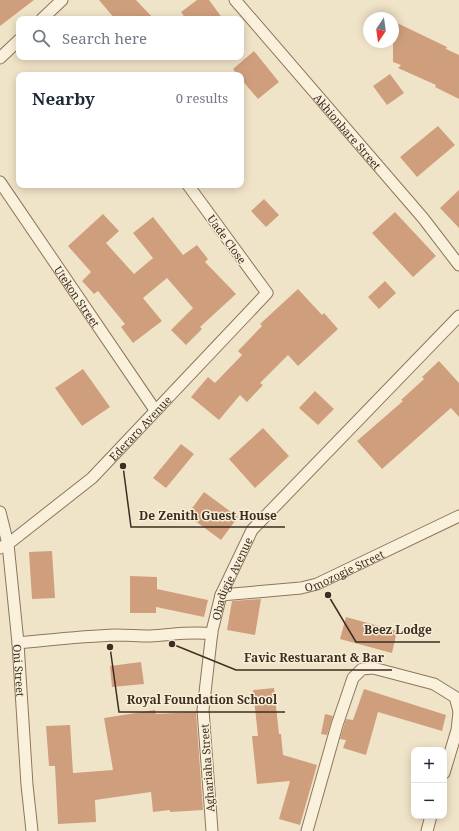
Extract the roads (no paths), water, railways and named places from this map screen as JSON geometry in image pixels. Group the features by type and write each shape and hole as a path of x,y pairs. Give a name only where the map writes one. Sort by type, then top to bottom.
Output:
{"street":[{"path":"45,16 62,0"},
{"name":"Akhionbare Street","path":"234,0 423,218 459,264"},
{"path":"0,58 16,43"},
{"name":"Utekon Street","path":"0,182 155,410"},
{"name":"Uade Close","path":"190,188 267,293"},
{"name":"Ederaro Avenue","path":"4,546 92,478 267,293"},
{"name":"Obadigie Avenue","path":"18,643 60,638 115,635 150,636 184,633 212,634 221,595 252,530 459,316"},
{"name":"Oni Street","path":"0,512 18,643 27,785 32,831"},
{"name":"Omozogie Street","path":"221,595 301,588 317,584 459,516"},
{"name":"Aghariaha Street","path":"211,831 203,710 212,634"},
{"path":"307,831 337,725 353,678 362,669 373,668 434,684 455,697 459,712 457,730 447,763"},
{"path":"427,831 430,819"}],"place":[{"name":"De Zenith Guest House","path":"123,466"},
{"name":"Beez Lodge","path":"328,595"},
{"name":"Favic Restuarant & Bar","path":"172,644"},
{"name":"Royal Foundation School","path":"110,647"}]}
